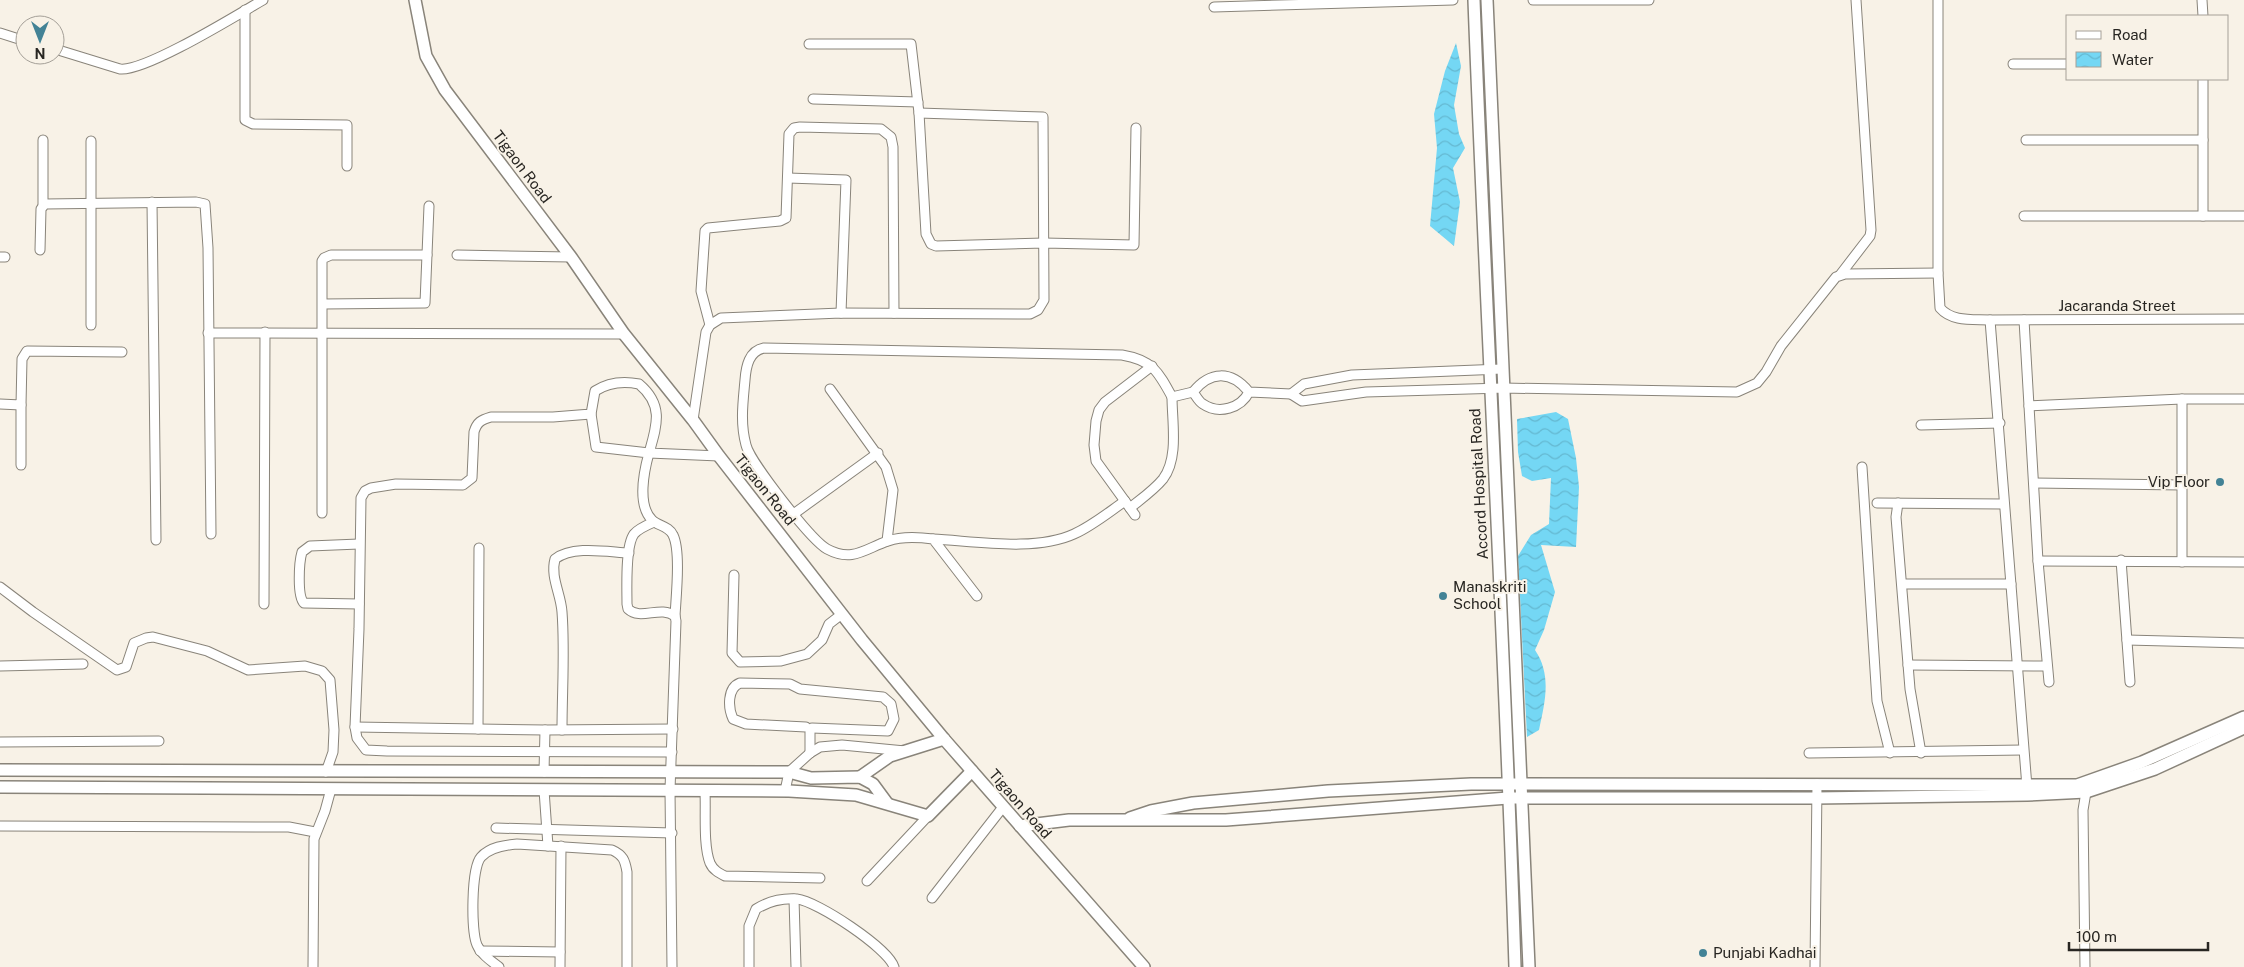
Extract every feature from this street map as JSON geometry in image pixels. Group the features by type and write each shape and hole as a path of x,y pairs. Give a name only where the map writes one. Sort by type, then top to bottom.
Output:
{"street":[{"path":"65,53 120,69 129,69 175,50 263,0"},
{"name":"Tigaon Road","path":"415,0 426,56 445,90 572,257 624,334 693,420 842,614 944,739 1144,967"},
{"path":"1214,7 1452,0"},
{"name":"Accord Hospital Road","path":"1474,0 1488,371 1509,784 1515,967"},
{"path":"1487,0 1522,784 1528,967"},
{"path":"1533,0 1649,0"},
{"path":"1248,392 1290,394 1302,401 1366,392 1503,388 1737,392 1757,383 1766,372 1781,346 1870,236 1856,0"},
{"path":"1840,274 1938,274 1938,0"},
{"path":"2202,0 2203,15"},
{"path":"245,10 245,120 253,124 347,125 347,166"},
{"path":"0,33 15,38"},
{"path":"809,44 911,44 920,113 926,234 931,244 936,246 1044,243 1134,245 1136,128"},
{"path":"2013,64 2066,64"},
{"path":"2203,80 2203,216"},
{"path":"813,99 918,102"},
{"path":"693,420 706,332 710,325 721,318 841,312 1030,314 1038,310 1044,300 1043,117 920,113"},
{"path":"710,325 701,291 705,231 708,228 784,220 787,216 789,134 794,128 872,129 886,132 893,147 894,313"},
{"path":"40,250 43,205 43,140"},
{"path":"2026,140 2203,140"},
{"path":"91,141 91,326"},
{"path":"788,178 846,180 841,312"},
{"path":"152,202 156,540"},
{"path":"43,205 196,202 205,204 208,209 211,534"},
{"path":"323,304 425,303 429,206"},
{"path":"2024,216 2244,216"},
{"path":"322,513 324,332 322,262 327,256 427,255"},
{"path":"457,255 572,257"},
{"name":"Jacaranda Street","path":"1938,274 1940,308 1956,318 1990,320 2244,319"},
{"path":"1990,320 2000,423 2003,504 2027,786"},
{"path":"2024,320 2038,561 2049,682"},
{"path":"264,604 265,332"},
{"path":"208,333 624,334"},
{"path":"758,349 1122,355 1140,358 1152,366 1172,397 1173,436 1170,464 1164,478 1130,508 1074,534 1056,540 1027,543 906,537 887,541 868,551 856,554 834,552 820,544 766,478 746,447 743,429 745,374 748,362 758,349"},
{"path":"21,465 22,359 27,351 122,352"},
{"path":"1130,508 1096,461 1094,445 1096,416 1106,402 1152,366"},
{"path":"1290,394 1304,384 1352,375 1502,369"},
{"path":"1172,397 1193,392 1202,381 1214,376 1231,377 1241,382 1248,392"},
{"path":"672,967 672,832 670,790 676,572 674,536 669,530 654,522 645,508 645,470 649,453 657,409 650,393 639,384 628,382 603,386 595,391 591,414 596,447 649,453 719,456"},
{"path":"830,389 878,453 886,467 893,490 887,541"},
{"path":"1193,392 1202,404 1211,408 1222,409 1236,406 1245,401 1248,392"},
{"path":"2030,406 2182,399 2244,399"},
{"path":"2182,399 2182,562"},
{"path":"0,404 21,405"},
{"path":"591,414 490,418 481,420 476,425 474,432 474,467 469,482 463,485 448,486 382,486 365,491 360,508 355,727 361,746 366,750 373,751 672,752"},
{"path":"1921,425 2000,423"},
{"path":"795,513 878,453"},
{"path":"1862,467 1877,701 1890,753"},
{"path":"2034,483 2182,485"},
{"path":"1877,502 2003,504"},
{"path":"1898,502 1896,512 1908,665 1921,753"},
{"path":"654,522 635,532 632,538 629,553 628,609 636,614 661,611 675,616"},
{"path":"933,539 978,596"},
{"path":"359,544 310,546 302,552 300,560 300,594 301,600 304,603 359,604"},
{"path":"478,729 479,548"},
{"path":"562,730 563,624 561,599 554,571 556,559 561,554 578,551 629,553"},
{"path":"2121,560 2130,682"},
{"path":"2038,561 2244,562"},
{"path":"734,575 732,652 740,662 781,661 807,654 822,640 829,624 842,614"},
{"path":"1902,584 2010,584"},
{"path":"0,587 117,670 126,667 134,644 153,637 207,651 248,670 305,666 317,668 327,676 331,689 333,752 326,772"},
{"path":"2127,640 2244,643"},
{"path":"0,666 82,664"},
{"path":"1908,665 2048,666"},
{"path":"740,683 790,684 800,689 883,697 891,704 894,719 888,731 809,729 739,722 732,717 731,691 740,683"},
{"path":"1124,820 1150,811 1193,803 1328,791 1509,784 2077,785 2142,762 2244,717"},
{"path":"355,727 545,730 673,729"},
{"path":"1020,826 1050,821 1226,820 1508,798 1815,798 2027,795 2086,792 2156,769 2244,728"},
{"path":"809,729 810,752"},
{"path":"544,772 545,730"},
{"path":"860,777 890,756 944,739"},
{"path":"0,742 159,741"},
{"path":"785,791 789,772 810,752 820,747 836,745 905,751"},
{"path":"1810,753 1921,753 2023,750"},
{"path":"0,770 789,772 811,778 860,777 873,784 887,803"},
{"path":"867,881 972,771"},
{"path":"1814,967 1815,798 1817,784"},
{"path":"0,787 785,791 856,795 928,816"},
{"path":"313,967 315,832 326,811 331,789"},
{"path":"544,790 548,846"},
{"path":"705,792 707,848 710,864 716,872 725,876 820,878"},
{"path":"2085,967 2083,810 2086,792"},
{"path":"932,898 1003,807"},
{"path":"0,826 289,827 315,832"},
{"path":"496,828 672,832"},
{"path":"499,967 480,951 475,941 473,920 474,875 476,864 481,856 503,845 561,846 612,850 620,854 625,861 628,893 627,967"},
{"path":"560,967 561,846"},
{"path":"749,967 749,926 751,917 762,905 776,900 794,899 816,906 843,921 879,949 892,962 894,967"},
{"path":"794,899 796,967"},
{"path":"480,951 560,952"}],"water":[{"path":"1456,43 1461,66 1454,105 1459,134 1465,148 1453,168 1460,202 1454,246 1430,226 1437,148 1434,114 1445,71"},
{"path":"1556,412 1568,419 1576,458 1579,487 1576,547 1541,545 1555,592 1544,630 1535,650 1544,669 1545,699 1539,730 1527,737 1518,556 1531,535 1549,524 1551,478 1532,481 1522,476 1518,452 1517,419"}],"place":[{"name":"Vip Floor","path":"2220,482"},
{"name":"Manaskriti School","path":"1443,596"},
{"name":"Punjabi Kadhai","path":"1703,953"}]}
